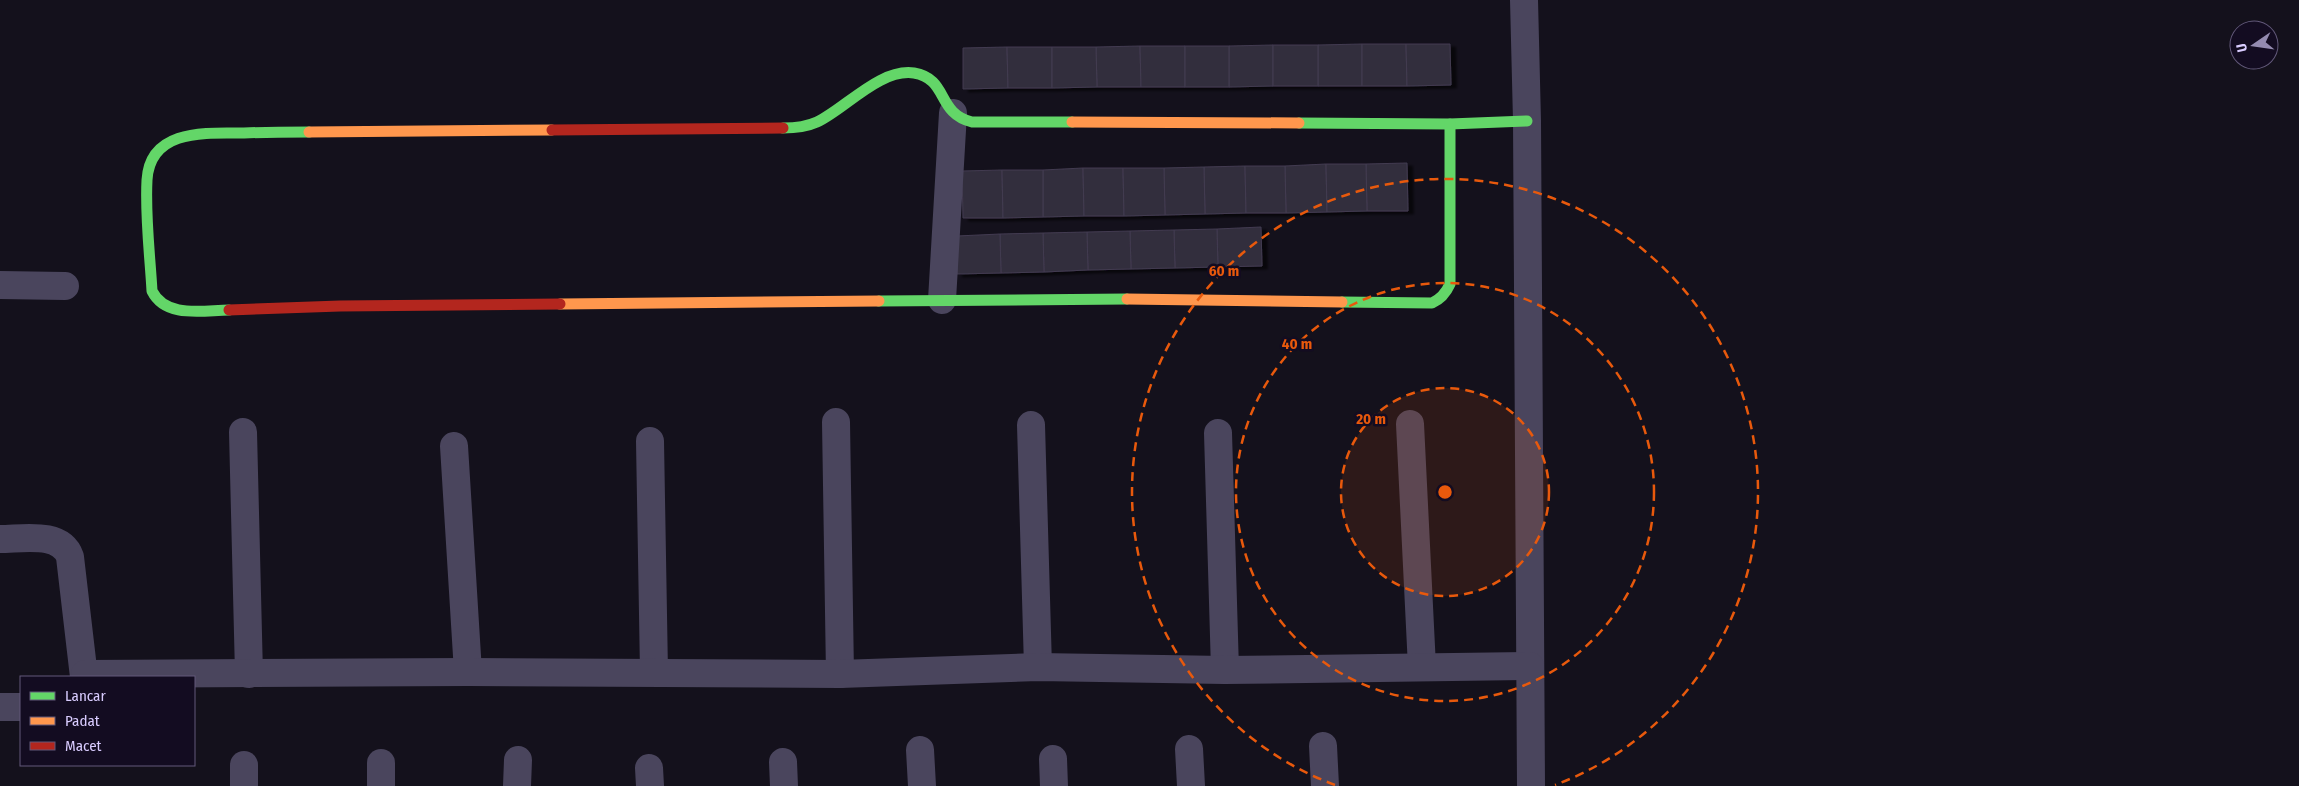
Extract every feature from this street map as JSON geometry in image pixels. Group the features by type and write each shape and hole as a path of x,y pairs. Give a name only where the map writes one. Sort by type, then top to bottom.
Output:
{"street":[{"path":"1524,0 1527,121 1531,786"},
{"path":"1450,124 1450,284 1444,296 1432,303 1143,299 942,300 340,306 185,311 163,305 155,298 152,291 147,179 150,165 162,148 172,140 182,135 198,133 798,128 823,120 868,88 896,75 906,73 924,75 931,80 953,114 963,120 972,122 1450,124 1527,121"},
{"path":"942,300 953,114"},
{"path":"0,285 65,286"},
{"path":"836,422 840,674"},
{"path":"1410,424 1422,667"},
{"path":"1031,425 1038,667"},
{"path":"243,432 249,674"},
{"path":"1218,433 1224,670"},
{"path":"650,441 654,672"},
{"path":"454,446 468,672"},
{"path":"0,539 53,539 67,548 70,557 84,676 468,672 840,674 1038,667 1224,670 1530,666"},
{"path":"0,707 20,707"},
{"path":"1323,746 1325,786"},
{"path":"1190,749 1191,786"},
{"path":"920,750 922,786"},
{"path":"1053,759 1054,786"}],"building":[{"path":"1362,44 1362,86 1318,86 1318,45"},
{"path":"1362,44 1406,44 1407,86 1362,86"},
{"path":"1406,44 1450,44 1451,85 1407,86"},
{"path":"1273,45 1273,86 1229,87 1229,46"},
{"path":"1273,45 1318,45 1318,86 1273,86"},
{"path":"1140,46 1141,87 1097,87 1096,47"},
{"path":"1140,46 1185,46 1185,87 1141,87"},
{"path":"1185,46 1229,46 1229,87 1185,87"},
{"path":"1007,47 1008,88 963,89 963,48"},
{"path":"1007,47 1052,47 1052,88 1008,88"},
{"path":"1052,47 1096,47 1097,87 1052,88"},
{"path":"1407,163 1408,211 1367,211 1366,164"},
{"path":"1326,164 1327,212 1286,213 1285,166"},
{"path":"1326,164 1366,164 1367,211 1327,212"},
{"path":"1245,166 1246,213 1205,214 1204,167"},
{"path":"1245,166 1285,166 1286,213 1246,213"},
{"path":"1204,167 1205,214 1165,215 1164,168"},
{"path":"1083,168 1084,216 1043,217 1043,170"},
{"path":"1083,168 1123,168 1124,216 1084,216"},
{"path":"1123,168 1164,168 1165,215 1124,216"},
{"path":"1002,170 1003,218 963,218 962,171"},
{"path":"1002,170 1043,170 1043,217 1003,218"},
{"path":"1261,227 1262,266 1218,267 1217,229"},
{"path":"1217,229 1218,267 1175,268 1174,230"},
{"path":"1174,230 1175,268 1131,269 1130,231"},
{"path":"1130,231 1131,269 1088,270 1087,232"},
{"path":"1087,232 1088,270 1044,272 1043,233"},
{"path":"1043,233 1044,272 1001,273 1000,234"},
{"path":"1000,234 1001,273 957,274 957,236"}],"traffic: fast":[{"path":"783,128 800,127 817,122 876,83 901,73 914,73 925,76 933,82 953,111 961,118 972,122 1072,122"},
{"path":"1299,123 1450,124 1527,121"},
{"path":"1342,302 1432,303 1441,298 1447,290 1450,284 1450,124"},
{"path":"229,310 186,311 176,309 166,306 158,300 152,291 147,208 147,180 151,163 158,151 169,142 198,134 309,132"},
{"path":"879,301 1127,299"}],"traffic: slow":[{"path":"1072,122 1299,123"},
{"path":"309,132 552,130"},
{"path":"1127,299 1342,302"},
{"path":"560,304 879,301"}],"traffic: jam":[{"path":"552,130 783,128"},
{"path":"229,310 340,306 560,304"}]}
